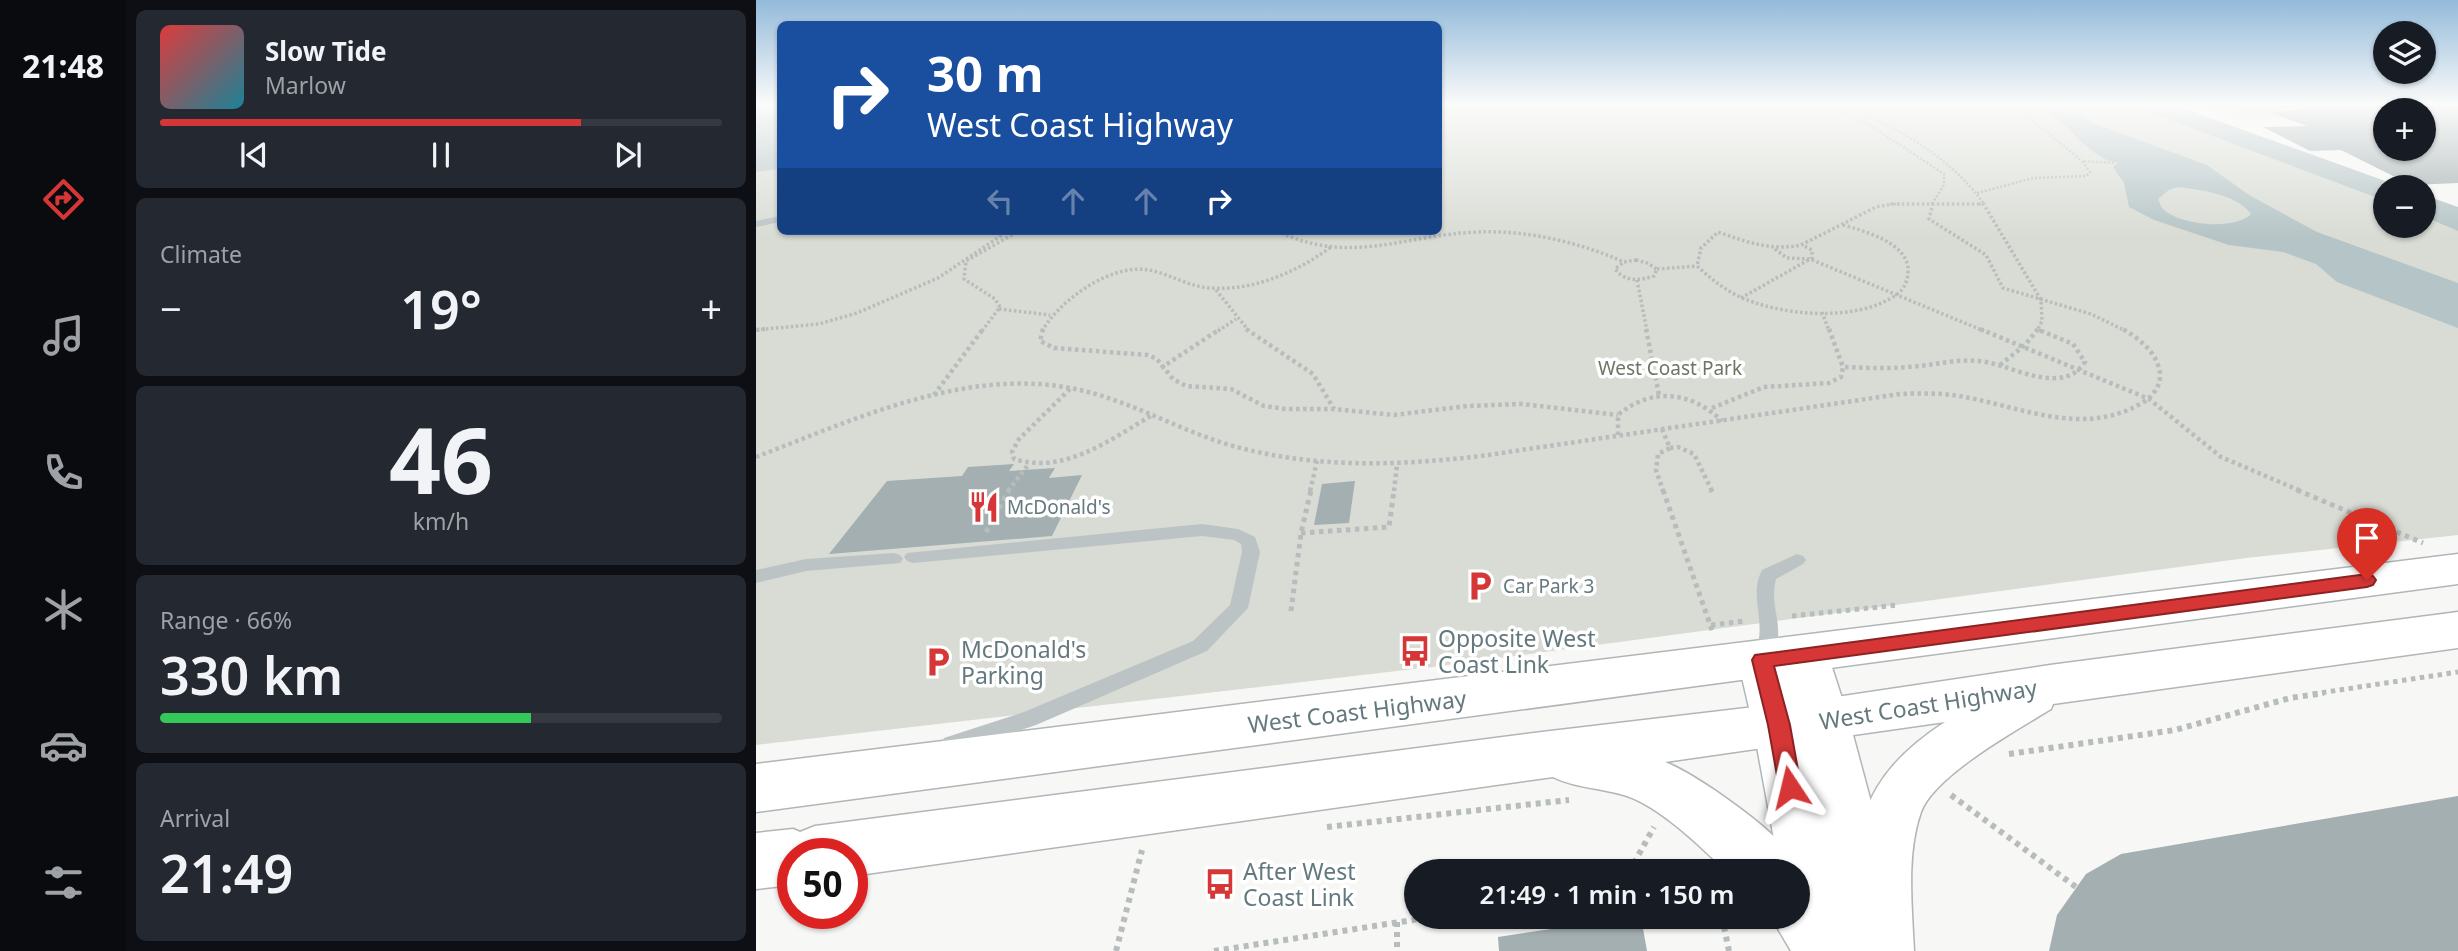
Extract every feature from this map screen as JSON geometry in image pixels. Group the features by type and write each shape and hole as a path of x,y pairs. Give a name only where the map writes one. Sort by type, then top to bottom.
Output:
{"main road":[{"name":"West Coast Highway","path":"756,789 1317,715 1763,660 2446,558"},
{"name":"West Coast Highway","path":"868,847 1801,722 2050,685 2458,630"},
{"path":"1763,660 1801,722 1842,941"},
{"path":"1842,941 1882,884 1888,835 1901,794 1960,738 2050,685"},
{"path":"1542,755 1618,770 1660,785 1752,859"},
{"path":"756,861 777,859"}],"lane":[{"path":"756,224 777,220"},
{"path":"854,776 1029,719 1200,646 1239,608 1251,552 1249,541 1238,535 1202,530 913,557"},
{"path":"756,577 773,570 894,559"},
{"path":"1763,660 1772,634 1772,618 1764,586 1768,575 1797,560"}],"path":[{"path":"756,457 871,414 934,395 994,386 1070,388 1116,399 1226,443 1317,461 1397,465 1467,458 1910,394 1956,396 2038,416 2073,418 2115,415 2149,399 2159,386 2161,372 2154,355 2109,321 2080,309 2013,292 1997,283 1991,262 1983,252 1931,222 1928,215 1930,205 1946,180 1937,169 1906,148"},
{"path":"1919,148 1950,168 1977,192 1999,224 2041,300 2044,315 2039,330 2023,348 1999,365"},
{"path":"1977,192 2034,178 2086,176 2090,172 2067,148"},
{"path":"2082,161 2115,163"},
{"path":"1937,169 1950,168"},
{"path":"1697,266 1700,248 1718,232 1760,248 1775,249 1801,245 1884,205 1983,204"},
{"path":"1285,235 1302,243 1331,247 1374,247 1475,232 1505,232 1565,242 1624,262 1645,261 1657,269 1697,266 1714,283 1741,298 1778,309 1822,312 1858,309 1896,295 1908,280 1909,272 1903,256 1885,240 1843,225"},
{"path":"934,395 999,309 1000,304 995,299 964,279 962,270 966,261 982,246 1001,235"},
{"path":"756,330 838,320 916,289 1012,235"},
{"path":"1741,298 1810,259 1814,251 1801,245"},
{"path":"1331,247 1294,271 1215,290 1180,281 1160,271 1136,268 1123,270 1051,315 1040,333 1040,341 1061,349 1142,353 1157,359 1161,368 1172,379 1186,386 1231,389 1264,406 1285,409 1334,409 1394,415 1456,407 1522,404 1618,415 1634,402 1659,395 1688,397 1712,408 1722,421"},
{"path":"1775,249 1787,258 1810,259 2149,399 2221,457 2446,558"},
{"path":"1624,262 1616,267 1616,272 1623,277 1637,280 1654,276 1657,269"},
{"path":"1637,280 1659,395"},
{"path":"1215,290 1243,327 1313,374 1334,409"},
{"path":"999,309 1051,315"},
{"path":"1712,408 1765,387 1829,383 1841,377 1843,368 1822,312"},
{"path":"1161,368 1236,319"},
{"path":"1843,368 1889,368 1941,361 1981,361 2025,375 2053,378 2070,376 2080,370 2085,362 2082,352 2057,335 2039,330"},
{"path":"1070,388 1013,448 1014,459 1028,465 1047,465 1070,459 1154,414"},
{"path":"1618,415 1618,435"},
{"path":"1662,429 1670,448"},
{"path":"1712,492 1694,454 1678,447 1658,454 1656,470 1763,660"},
{"path":"1291,611 1301,533 1317,461"},
{"path":"975,551 1009,489 1028,465"},
{"path":"1301,533 1389,527 1397,465"},
{"path":"1997,756 2040,747 2175,730 2290,698 2458,672"},
{"path":"1944,802 1951,794 2076,887"},
{"path":"1321,827 1583,798"},
{"path":"1643,821 1665,831"},
{"path":"1636,859 1654,827"},
{"path":"1129,848 1156,845"},
{"path":"1116,951 1143,847"},
{"path":"1214,951 1404,921"},
{"path":"1397,922 1397,951"},
{"path":"1724,929 1729,951"}],"green space":[{"name":"West Coast Park","path":"1442,148 2245,148 2373,196 2373,238 2436,238 2436,222 2458,231 2458,535 2246,558 1440,666 756,745 756,172 777,169 777,235 1442,235"}],"shaded area":[{"path":"756,148 777,148 777,169 756,172"},
{"path":"2089,148 2162,148 2207,165 2249,195 2317,232 2458,283 2458,328 2337,282 2316,264 2283,252 2229,245 2154,220 2129,207 2124,183 2113,167 2118,163","holes":["2178,187 2228,197 2251,214 2233,223 2194,222 2171,215 2162,208 2158,199"]},
{"path":"2245,148 2295,148 2373,177 2373,196"},
{"path":"2436,199 2458,207 2458,231 2436,222"}],"building":[{"path":"2305,148 2373,148 2373,161 2436,161 2436,148 2458,148 2458,183 2436,184 2436,175 2391,175 2341,150 2310,151"},
{"path":"1014,464 1009,471 1055,468 1049,478 1082,475 1052,536 829,554 887,481 962,476 968,467"},
{"path":"1355,481 1349,523 1314,525 1322,484"},
{"path":"2458,796 2458,951 2049,951 2057,915 2086,874 2121,854"},
{"path":"1552,929 1643,929 1647,951 1499,951 1498,937"}],"place":[{"name":"McDonald's","path":"984,507"},
{"name":"Car Park 3","path":"1480,586"},
{"name":"Opposite West Coast Link","path":"1415,651"},
{"name":"McDonald's Parking","path":"938,662"},
{"name":"After West Coast Link","path":"1220,884"}],"route":[{"path":"1790,787 1779,725 1762,660 2367,580"}]}
